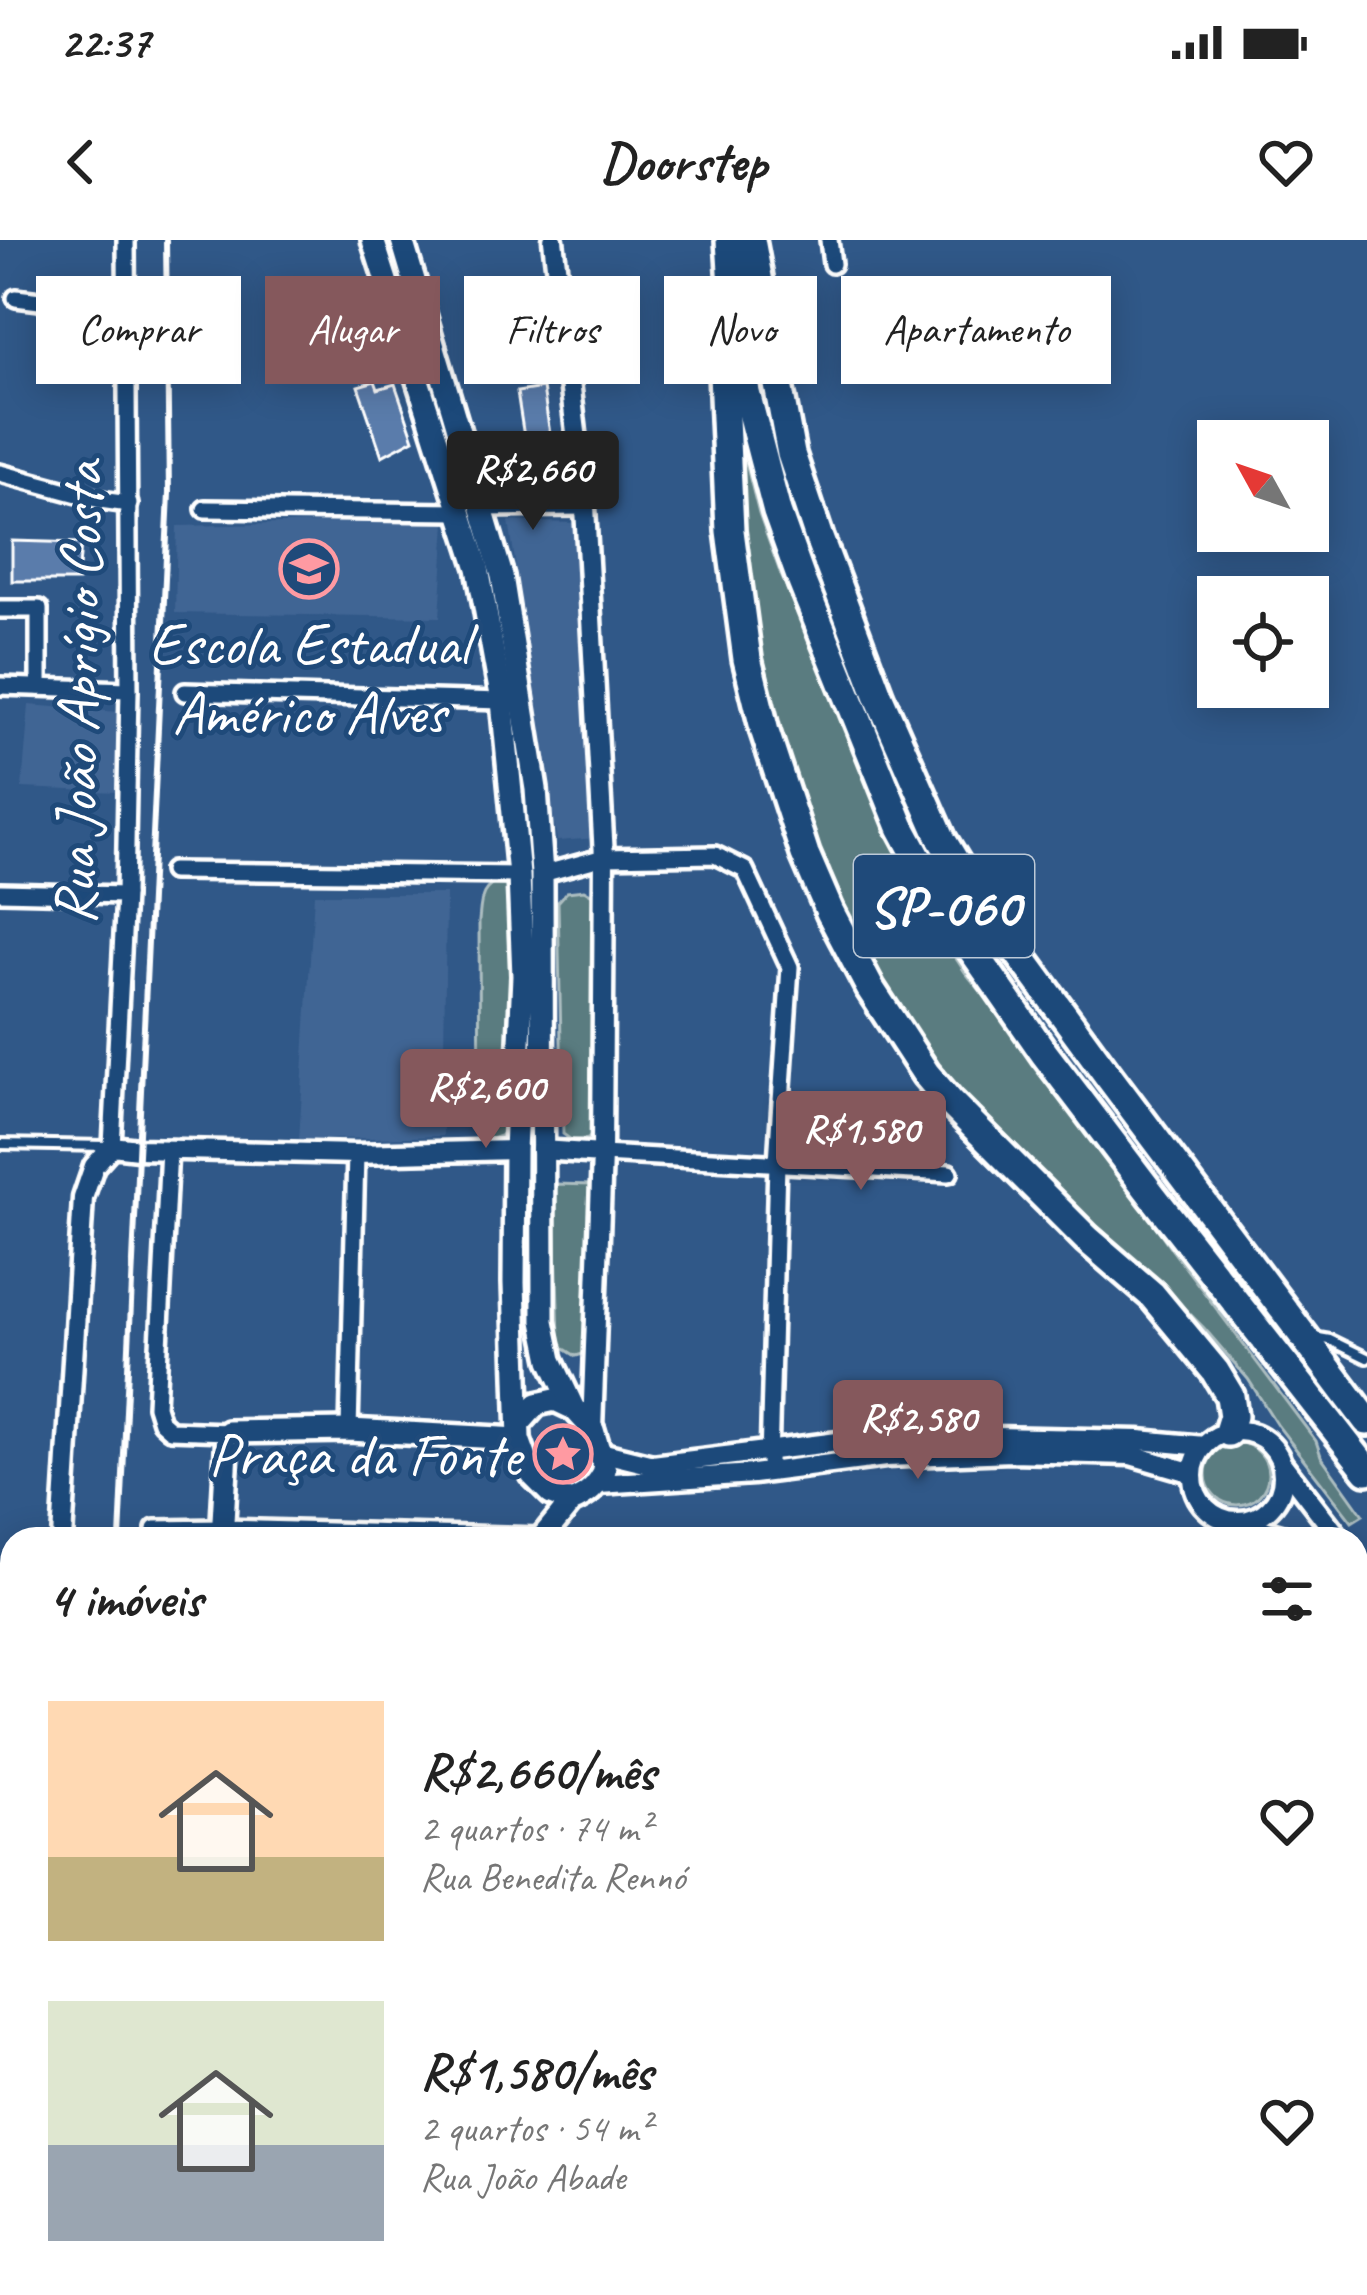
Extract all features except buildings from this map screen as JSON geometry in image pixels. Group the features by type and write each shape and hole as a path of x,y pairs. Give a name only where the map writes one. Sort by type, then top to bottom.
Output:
{"highway":[{"path":"716,240 730,531 746,659 805,854 870,988 926,1074 1088,1239 1152,1295 1215,1371 1230,1396 1233,1416 1216,1439"},
{"name":"SP-060","path":"730,240 746,393 777,512 901,827 950,918 1044,1053 1367,1470"},
{"name":"SP-060","path":"751,240 791,454 879,697 942,840 983,906 1367,1421"}],"main road":[{"path":"373,240 470,510 502,576 516,652 538,808 515,1150 520,1431 532,1475 550,1494 571,1502"},
{"path":"402,240 470,510 530,874 543,1321 550,1360 574,1409 592,1429 605,1470 599,1484 571,1502 551,1527"},
{"path":"515,1150 541,1150"},
{"path":"520,1431 537,1404 555,1400 574,1409"},
{"path":"222,1527 228,1432 520,1431"}],"street":[{"name":"Rua João Aprígio Costa","path":"126,240 127,276"},
{"path":"554,240 585,507 604,857 602,1154 592,1429"},
{"path":"829,240 832,264"},
{"path":"16,298 36,300"},
{"name":"Rua João Aprígio Costa","path":"112,1146 125,895 128,384"},
{"path":"0,473 129,504"},
{"path":"205,509 585,507"},
{"path":"0,609 39,609 39,687"},
{"path":"0,686 129,690"},
{"path":"184,692 502,701"},
{"path":"172,872 530,874 604,857 715,855 745,870 790,967 777,1162 769,1472"},
{"path":"0,892 125,895"},
{"path":"63,1527 83,1198 94,1166 112,1146 356,1154 515,1150"},
{"path":"169,1149 156,1406 161,1422 170,1430 228,1432"},
{"path":"541,1150 949,1173"},
{"path":"349,1430 356,1154"},
{"path":"599,1484 769,1472 885,1456 1216,1439 1242,1430 1268,1441 1331,1527"},
{"path":"600,1452 652,1465 894,1435 1131,1455 1192,1473"},
{"path":"855,1439 859,1460"},
{"path":"1216,1439 1196,1459 1192,1473 1199,1500 1221,1518 1253,1527"},
{"path":"1235,1522 1249,1521 1273,1506 1281,1493 1283,1465"}],"lane":[{"path":"0,1144 112,1146"},
{"path":"1303,1335 1330,1340 1367,1358"}],"shaded area":[{"name":"Escola Estadual Américo Alves","path":"446,521 440,617 175,613 177,526"},
{"path":"509,521 575,523 597,838 557,841"},
{"path":"29,705 119,712 118,792 22,788"},
{"path":"314,894 446,894 443,1136 299,1140"}],"green space":[{"path":"731,404 759,514 781,575 842,711 886,828 932,922 965,972 1056,1083 1173,1251 1316,1441 1321,1456 1363,1515 1352,1522 1248,1379 1204,1328 933,1069 838,911 775,724 750,605"},
{"path":"502,881 510,884 512,906 507,1128 484,1141 480,1133 479,921 486,891"},
{"path":"584,890 594,896 596,1130 588,1139 571,1140 563,1134 558,902 567,892"},
{"path":"554,1184 592,1185 586,1353 576,1356 563,1348 559,1337"},
{"path":"1237,1443 1259,1452 1268,1474 1259,1496 1237,1505 1215,1496 1206,1474 1215,1452"}],"railway":[{"path":"121,1527 169,493 166,240"}],"place":[{"name":"Escola Estadual Américo Alves","path":"309,569"},
{"name":"Praça da Fonte","path":"563,1454"}]}
